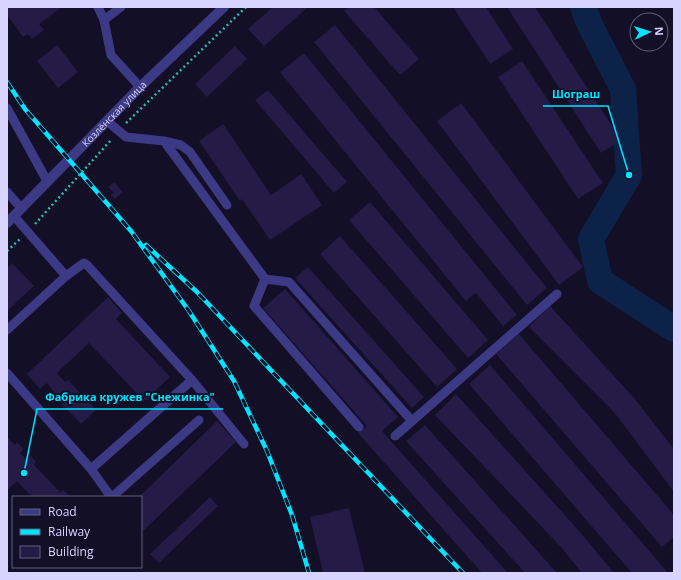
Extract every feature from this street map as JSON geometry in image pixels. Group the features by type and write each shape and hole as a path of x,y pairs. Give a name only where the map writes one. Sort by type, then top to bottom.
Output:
{"street":[{"name":"Козлёнская улица","path":"11,220 47,181 140,87 224,7"}],"lane":[{"path":"98,7 104,20 111,55 140,87"},
{"path":"104,20 121,7"},
{"path":"7,108 47,181"},
{"path":"107,121 126,137 164,141 180,145 190,152 227,205"},
{"path":"164,141 265,279 289,282 412,421"},
{"path":"7,192 21,208"},
{"path":"11,220 66,276"},
{"path":"7,330 66,276 80,264 84,263 192,380 244,444"},
{"path":"265,279 254,306 359,427"},
{"path":"395,436 556,294"},
{"path":"7,373 91,469 110,496"},
{"path":"91,469 192,380"},
{"path":"112,496 198,420"}],"building":[{"path":"8,7 62,7 39,24 44,30 32,39 28,34 23,37 7,15"},
{"path":"273,7 308,7 264,46 248,29"},
{"path":"349,7 374,7 419,59 400,75 344,11"},
{"path":"453,7 486,7 513,49 490,64"},
{"path":"507,7 535,7 621,140 601,153"},
{"path":"335,25 547,288 527,305 314,42"},
{"path":"57,45 78,72 58,88 37,61"},
{"path":"235,46 247,59 207,97 195,84"},
{"path":"304,53 517,315 503,326 476,293 466,301 280,72"},
{"path":"522,61 603,183 578,199 498,77"},
{"path":"268,90 347,182 334,193 255,100"},
{"path":"461,103 583,267 559,285 437,121"},
{"path":"223,124 271,195 301,174 322,205 270,240 242,199 240,201 199,141"},
{"path":"114,182 123,192 115,199 111,195 114,193 108,187"},
{"path":"370,202 488,340 468,358 349,220"},
{"path":"340,236 457,369 437,387 320,254"},
{"path":"12,263 34,286 7,311 7,268"},
{"path":"308,267 424,397 412,408 295,278"},
{"path":"285,289 398,417 382,431 508,573 482,573 358,433 367,426 263,308"},
{"path":"108,297 122,313 116,319 170,377 144,401 89,343 57,373 65,382 68,380 96,410 81,424 53,395 55,393 47,383 40,389 27,374"},
{"path":"550,306 634,398 674,449 674,492 614,412 529,327"},
{"path":"519,334 674,515 674,537 662,547 496,354"},
{"path":"490,365 668,573 632,573 469,384"},
{"path":"456,394 580,532 614,573 582,573 561,547 435,415"},
{"path":"217,421 236,442 142,532 142,496 140,496"},
{"path":"425,425 557,573 525,573 406,441"},
{"path":"7,437 15,445 17,442 24,449 20,453 26,459 30,455 36,462 34,465 60,492 63,490 70,496 31,496 17,481 7,490"},
{"path":"210,497 218,506 159,563 150,554"},
{"path":"349,508 365,573 323,573 310,517"}],"waterway":[{"path":"583,7 590,25 623,89 629,175 591,239 600,281 674,329"}],"railway":[{"path":"7,82 25,109 131,231 189,311 234,381 267,451 292,515 309,573"},
{"path":"146,245 197,292 463,573"}],"place":[{"name":"Шограш","path":"629,175"},
{"name":"Фабрика кружев \"Снежинка\"","path":"24,473"}]}
